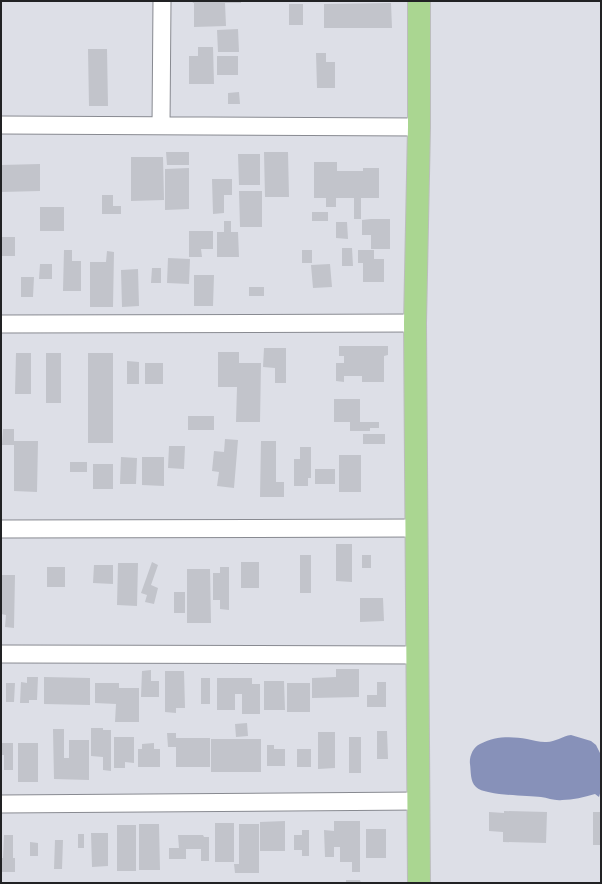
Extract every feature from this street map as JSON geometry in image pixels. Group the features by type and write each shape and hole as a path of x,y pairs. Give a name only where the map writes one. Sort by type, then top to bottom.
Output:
{"main road":[{"path":"419,1 419,127 415,323 419,883"}],"street":[{"path":"161,126 162,1"},
{"path":"1,125 419,127"},
{"path":"1,324 415,323"},
{"path":"1,529 417,528"},
{"path":"1,654 418,655"},
{"path":"1,804 419,801"}],"water":[{"path":"571,735 591,741 596,745 601,755 601,790 599,797 595,794 574,799 554,800 541,797 497,794 481,790 474,785 471,776 471,755 475,747 485,741 509,737 548,742"}],"building":[{"path":"192,1 241,1 241,3 225,3 226,26 194,27 194,3"},
{"path":"391,3 392,28 324,28 324,4"},
{"path":"289,4 303,4 303,25 289,25"},
{"path":"238,29 239,52 218,52 217,30"},
{"path":"198,47 213,47 214,84 189,84 189,56 198,56"},
{"path":"88,49 107,49 108,106 89,106"},
{"path":"316,53 326,53 326,62 335,62 335,88 317,88"},
{"path":"217,56 238,56 238,75 217,75"},
{"path":"239,92 240,104 228,104 228,93"},
{"path":"166,152 189,152 189,165 167,165"},
{"path":"264,152 288,152 289,197 265,197"},
{"path":"238,154 260,154 260,185 239,185"},
{"path":"131,157 163,157 164,200 131,201"},
{"path":"314,162 337,162 337,171 363,171 363,168 379,168 379,198 361,198 361,219 354,219 354,198 336,198 336,207 326,207 326,198 314,198"},
{"path":"40,164 40,191 1,192 1,165"},
{"path":"189,168 189,209 165,210 165,169"},
{"path":"212,179 232,179 232,195 224,195 224,213 213,214"},
{"path":"239,191 262,191 262,227 240,227"},
{"path":"102,195 113,195 113,206 121,206 121,214 102,214"},
{"path":"40,207 64,207 64,231 40,231"},
{"path":"312,212 328,212 328,221 312,221"},
{"path":"390,219 390,249 371,249 371,235 362,235 362,220"},
{"path":"224,221 231,221 231,232 238,232 239,257 217,257 217,232 224,232"},
{"path":"336,222 347,222 348,239 336,238"},
{"path":"189,231 213,231 213,249 201,249 202,257 189,257"},
{"path":"1,237 15,237 15,256 1,256"},
{"path":"342,248 352,248 353,266 342,266"},
{"path":"64,250 72,250 72,261 81,261 81,291 63,291"},
{"path":"302,250 312,250 312,263 302,263"},
{"path":"358,250 374,250 374,259 384,259 384,282 363,282 363,263 358,263"},
{"path":"107,251 114,252 113,307 90,307 90,262 106,262"},
{"path":"168,258 190,259 189,284 167,283"},
{"path":"40,264 52,264 52,279 39,279"},
{"path":"330,264 332,287 313,288 311,265"},
{"path":"152,268 161,268 161,283 151,283"},
{"path":"138,269 139,306 122,307 121,270"},
{"path":"194,275 214,275 213,306 194,306"},
{"path":"21,277 34,277 33,297 21,297"},
{"path":"249,287 264,287 264,296 249,296"},
{"path":"339,346 388,346 388,355 384,356 384,382 362,382 362,376 344,376 344,382 336,381 336,363 344,363 344,356 339,356"},
{"path":"264,348 286,348 286,383 275,383 275,368 263,367"},
{"path":"218,352 239,352 239,363 261,363 260,422 236,422 237,387 218,387"},
{"path":"16,353 31,353 31,394 15,394"},
{"path":"46,353 61,353 61,403 46,403"},
{"path":"88,353 113,353 113,443 88,443"},
{"path":"127,361 139,362 139,384 127,384"},
{"path":"145,363 163,363 163,384 145,384"},
{"path":"334,399 360,399 360,422 379,422 379,428 370,428 370,431 350,431 350,422 334,422"},
{"path":"188,416 214,416 214,430 188,430"},
{"path":"3,429 14,429 14,441 38,441 37,492 14,491 14,445 2,445"},
{"path":"363,434 385,434 385,444 363,444"},
{"path":"225,439 238,440 234,488 217,486 219,472 212,471 214,451 224,452"},
{"path":"261,441 276,441 276,482 284,482 284,497 260,497"},
{"path":"169,446 185,446 184,469 168,468"},
{"path":"300,447 311,447 311,478 308,478 308,486 294,486 294,459 300,459"},
{"path":"339,455 361,455 361,492 339,492"},
{"path":"121,457 137,458 136,484 120,484"},
{"path":"142,457 164,457 164,486 142,485"},
{"path":"70,462 87,462 87,472 70,472"},
{"path":"93,464 113,464 113,489 93,489"},
{"path":"315,469 335,469 335,484 315,484"},
{"path":"336,544 352,544 352,582 336,581"},
{"path":"300,555 311,555 311,593 300,593"},
{"path":"362,555 371,555 371,568 362,568"},
{"path":"152,562 158,565 151,585 158,588 154,604 145,602 147,595 141,593"},
{"path":"241,562 259,562 259,588 241,588"},
{"path":"118,563 138,563 137,606 117,605"},
{"path":"94,565 113,565 113,584 93,583"},
{"path":"47,567 65,567 65,587 47,587"},
{"path":"220,567 229,567 229,610 220,609 220,600 213,600 213,573 220,573"},
{"path":"187,569 210,569 211,623 187,623"},
{"path":"1,575 15,575 14,628 5,627 6,615 1,614"},
{"path":"174,592 185,592 185,613 174,613"},
{"path":"360,598 383,598 384,621 360,622"},
{"path":"336,669 359,669 359,697 312,698 312,678 336,677"},
{"path":"151,670 151,681 159,681 159,697 141,697 142,671"},
{"path":"165,671 184,671 185,708 176,708 176,713 165,712"},
{"path":"27,677 38,677 37,700 29,700 29,703 20,703 21,682 27,683"},
{"path":"44,677 90,678 90,705 44,704"},
{"path":"201,678 210,678 210,704 201,704"},
{"path":"217,678 252,678 252,684 260,684 260,714 242,714 242,694 235,694 235,710 217,710"},
{"path":"264,681 284,681 285,710 264,710"},
{"path":"377,682 386,682 386,707 367,707 367,695 377,695"},
{"path":"6,683 15,683 14,702 6,702"},
{"path":"95,683 119,683 119,688 139,688 139,722 115,722 116,704 95,703"},
{"path":"287,683 310,683 310,712 287,712"},
{"path":"247,723 248,736 236,737 235,724"},
{"path":"91,728 111,730 111,771 103,770 103,757 91,756"},
{"path":"53,729 64,729 64,758 69,758 69,740 89,740 89,780 54,779"},
{"path":"377,731 387,731 388,759 377,759"},
{"path":"318,732 335,732 335,768 318,769"},
{"path":"167,733 176,733 176,738 210,738 210,767 176,767 176,747 168,747"},
{"path":"114,737 134,737 134,763 125,762 125,768 114,768"},
{"path":"349,737 361,737 361,773 349,773"},
{"path":"211,739 261,739 261,772 211,772"},
{"path":"1,743 13,743 13,770 4,770 4,755 1,755"},
{"path":"18,743 38,743 38,782 18,782"},
{"path":"154,743 154,749 160,749 160,767 138,767 138,749 142,749 142,744"},
{"path":"267,745 274,745 274,749 285,749 285,766 267,766"},
{"path":"297,749 311,749 311,767 297,767"},
{"path":"504,811 547,812 546,843 503,842 503,832 489,831 489,812 504,813"},
{"path":"593,812 601,812 601,845 593,845"},
{"path":"285,821 285,851 260,851 260,822"},
{"path":"334,821 360,821 360,872 352,872 352,862 340,862 340,847 334,847 334,857 325,857 324,830 334,831"},
{"path":"215,823 234,823 234,862 215,862"},
{"path":"139,824 159,824 160,870 139,870"},
{"path":"239,824 259,824 259,873 235,873 234,864 239,864"},
{"path":"117,825 136,825 136,871 117,871"},
{"path":"366,829 386,829 386,858 366,858"},
{"path":"302,830 309,830 309,856 302,856 302,850 294,850 294,835 302,835"},
{"path":"91,833 108,833 108,866 92,867"},
{"path":"78,834 84,834 84,848 78,848"},
{"path":"4,835 13,835 13,858 15,858 15,872 1,872"},
{"path":"178,835 203,835 204,837 209,837 209,861 201,861 201,849 186,849 186,859 169,859 169,848 179,848"},
{"path":"55,840 63,840 62,869 54,869"},
{"path":"30,842 38,843 38,856 30,856"},
{"path":"346,880 360,880 361,883 346,883"}]}
